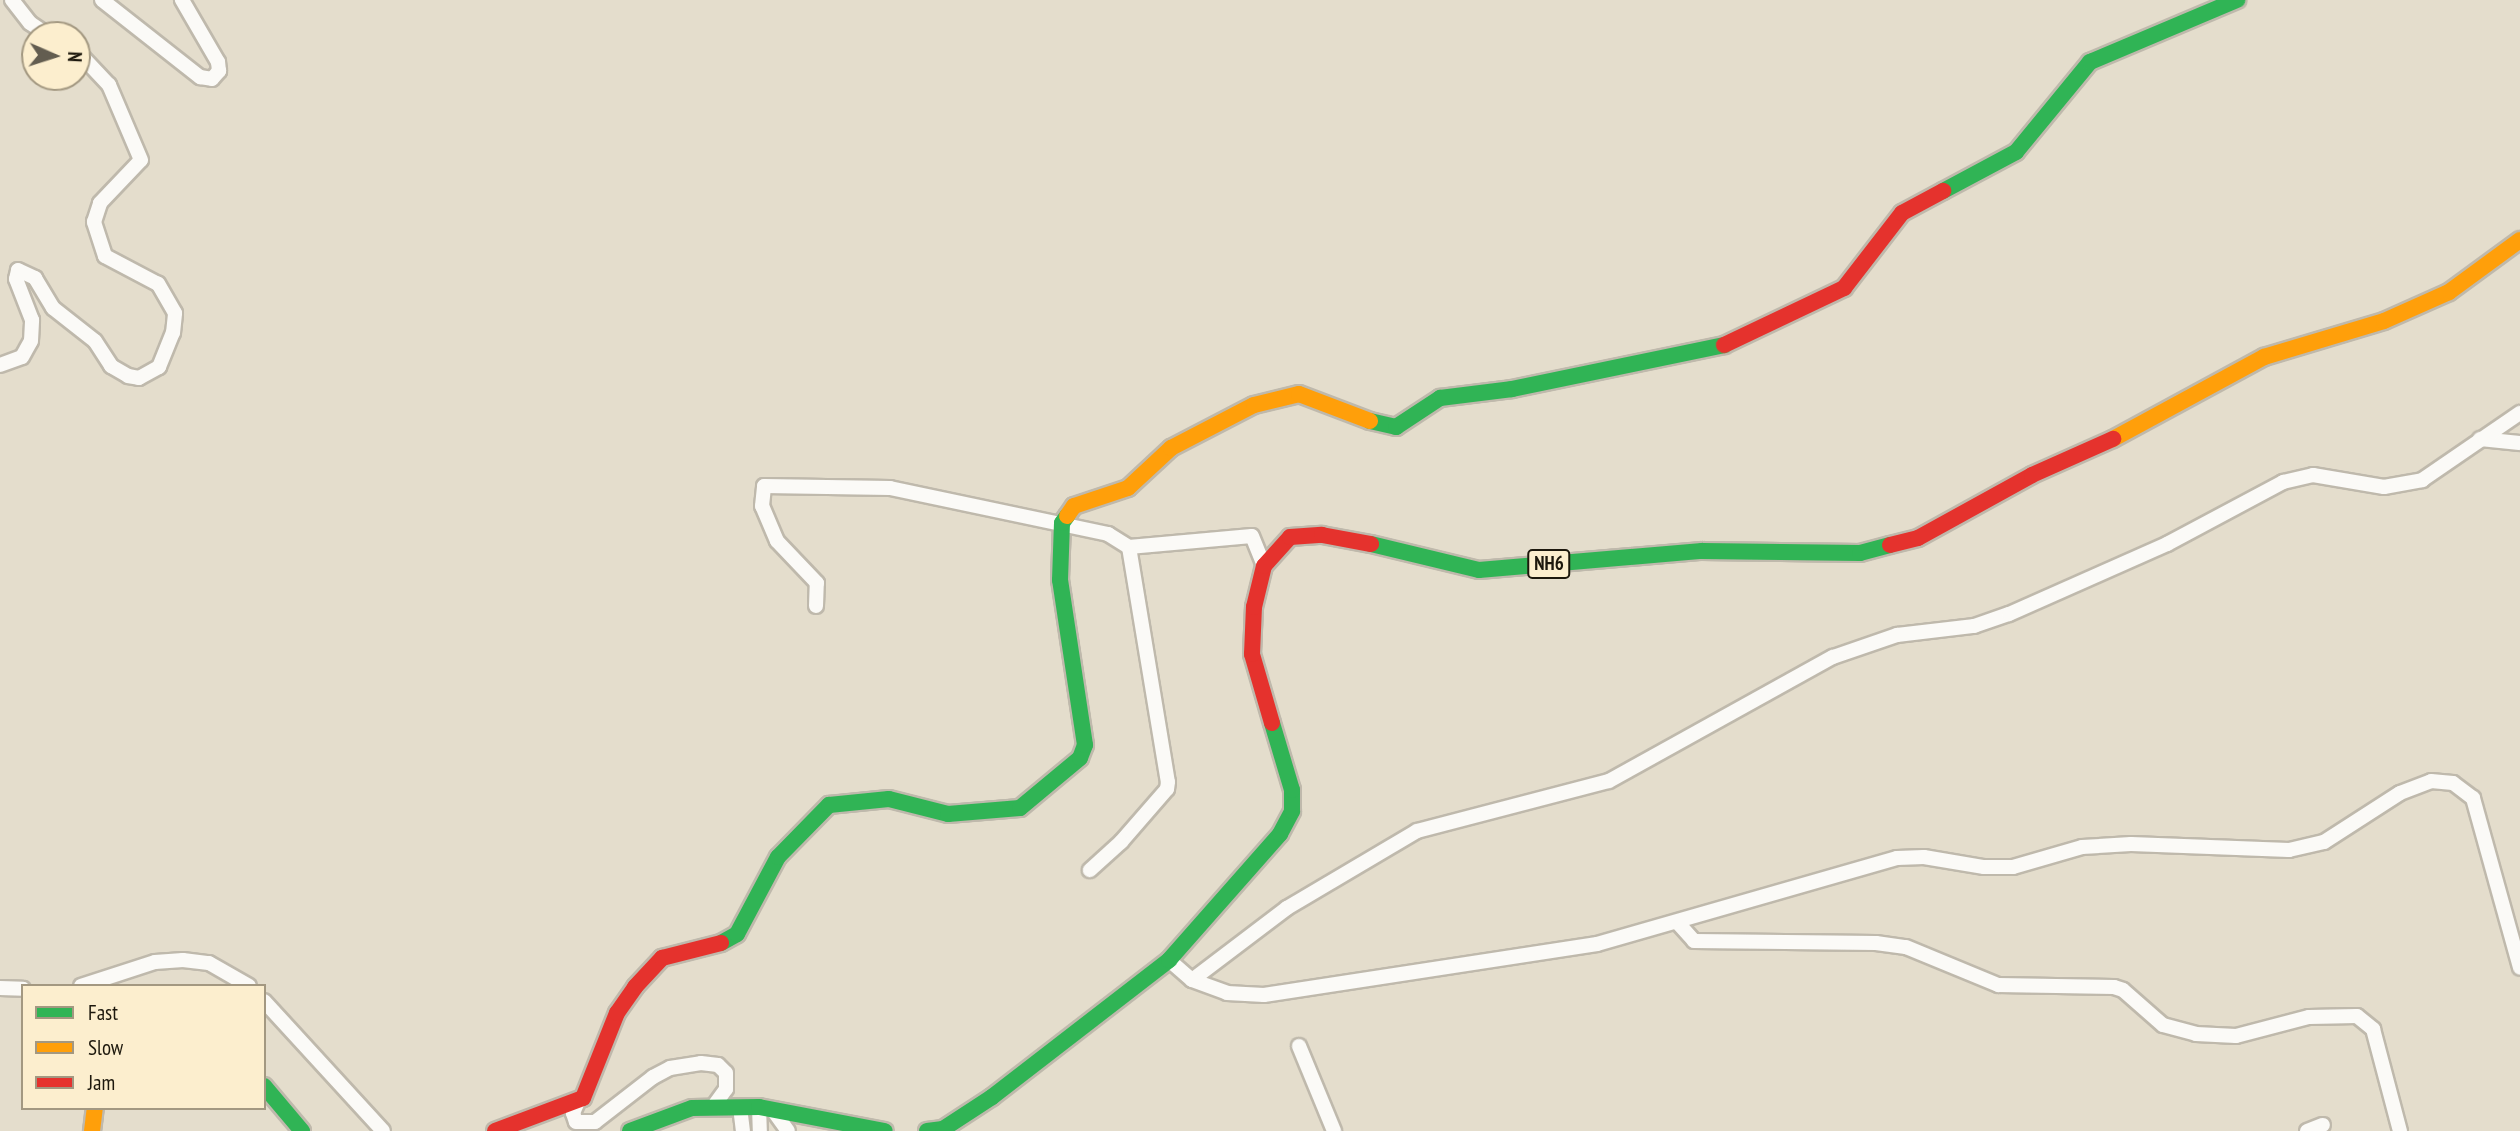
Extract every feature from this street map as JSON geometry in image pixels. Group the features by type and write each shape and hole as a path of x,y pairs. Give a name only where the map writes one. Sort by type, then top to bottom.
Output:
{"main road":[{"path":"495,1131 577,1104 583,1098 617,1013 635,987 662,958 688,949 711,948 737,934 778,857 828,805 889,799 948,814 1020,808 1034,800 1084,753 1060,580 1062,523 1074,506 1128,488 1171,448 1254,405 1299,394 1360,419 1396,427 1440,398 1512,389 1725,345 1844,288 1902,213 2016,152 2090,62 2237,0"},
{"name":"NH6","path":"927,1131 943,1129 992,1097 1169,960 1280,834 1292,811 1287,765 1252,654 1254,607 1264,566 1290,537 1322,535 1479,570 1702,551 1860,553 1918,538 2032,475 2150,422 2264,357 2384,321 2449,292 2520,240"},
{"path":"266,1088 302,1131"},
{"path":"630,1131 667,1114 713,1107 765,1107 886,1131"},
{"path":"92,1131 95,1110"}],"street":[{"path":"12,0 28,21"},
{"path":"102,0 189,69 212,79 219,71 218,62 182,0"},
{"path":"0,365 22,357 31,341 32,320 15,274 18,270 35,278 53,308 95,341 111,366 128,376 139,377 159,367 173,333 176,313 158,284 105,256 94,222 100,204 141,160 108,85 91,66"},
{"path":"1192,980 1287,908 1432,825 1567,795 1609,781 1833,657 1897,635 1975,626 2009,614 2192,532 2283,482 2313,475 2384,487 2422,480 2520,413"},
{"path":"2480,439 2520,443"},
{"path":"816,606 817,583 778,541 762,506 764,486 890,488 1108,534 1129,547 1145,549 1213,536 1252,536 1264,566"},
{"path":"1090,870 1121,842 1167,789 1168,782 1129,547"},
{"path":"1169,960 1192,980 1227,993 1264,995 1597,944 1678,923 1896,858 1924,857 1984,867 2013,867 2082,847 2131,844 2289,850 2324,842 2400,793 2431,781 2453,783 2473,798 2520,968"},
{"path":"1678,923 1686,936 1701,942 1876,943 1906,947 1997,985 2114,987 2163,1025 2196,1034 2236,1036 2309,1017 2357,1016 2373,1029 2400,1131"},
{"path":"87,984 155,962 183,960 209,963 246,984"},
{"path":"0,988 21,989"},
{"path":"266,1003 383,1131"},
{"path":"1299,1046 1334,1131"},
{"path":"577,1104 576,1122 595,1122 653,1077 670,1068 701,1063 718,1065 726,1073 726,1089 713,1107"},
{"path":"740,1107 743,1131"},
{"path":"760,1131 765,1107"},
{"path":"765,1107 788,1131"},
{"path":"2307,1131 2323,1125"}],"traffic: fast":[{"path":"1943,191 2016,152 2090,62 2237,0"},
{"path":"1370,421 1396,427 1440,398 1512,389 1724,345"},
{"path":"721,943 737,934 778,857 829,805 889,799 948,814 1020,808 1080,758 1085,745 1060,580 1062,523 1067,516"},
{"path":"1371,544 1479,570 1702,551 1860,553 1890,545"},
{"path":"927,1131 943,1129 992,1097 1169,960 1280,834 1292,811 1292,790 1272,723"},
{"path":"266,1088 302,1131"},
{"path":"630,1131 692,1108 759,1107 885,1131"}],"traffic: slow":[{"path":"2113,439 2264,357 2384,321 2449,292 2520,240"},
{"path":"1067,516 1074,506 1128,488 1171,448 1254,405 1299,394 1370,421"},
{"path":"92,1131 95,1110"}],"traffic: jam":[{"path":"1724,345 1844,288 1902,213 1943,191"},
{"path":"1890,545 1918,538 2032,475 2113,439"},
{"path":"1272,723 1252,654 1254,607 1264,566 1290,537 1322,535 1371,544"},
{"path":"495,1131 583,1098 617,1013 635,987 662,958 721,943"}]}
